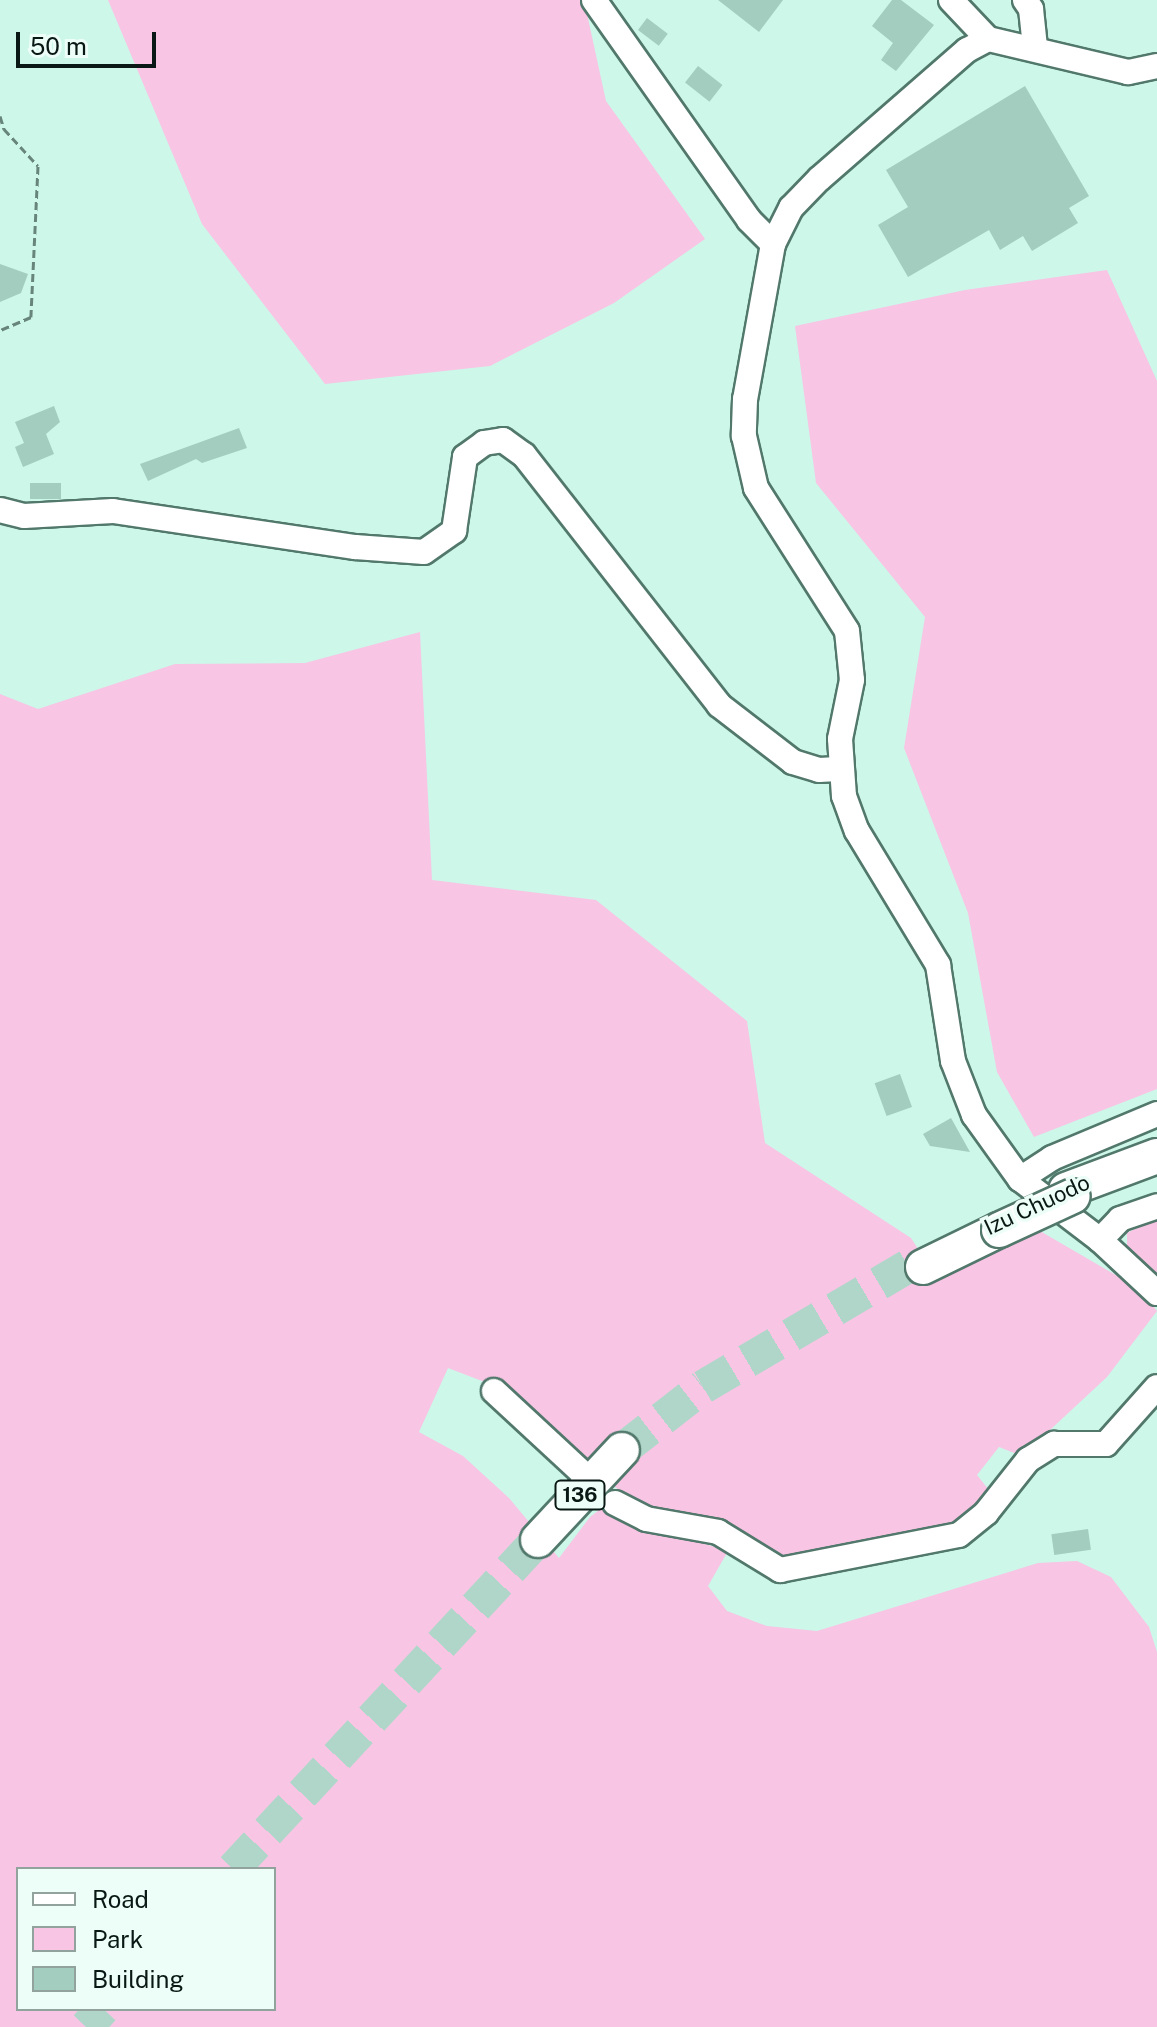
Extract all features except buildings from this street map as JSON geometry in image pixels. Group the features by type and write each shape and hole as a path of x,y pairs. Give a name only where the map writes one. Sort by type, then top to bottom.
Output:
{"highway":[{"path":"1074,1189 1157,1142"},
{"name":"Izu Chuodo","path":"921,1264 1074,1189 1157,1156"},
{"name":"Izu Chuodo","path":"1074,1189 1157,1164"},
{"name":"136","path":"542,1544 626,1453"}],"street":[{"path":"594,0 749,220 773,244"},
{"path":"951,0 988,39 1035,47 1128,72 1157,66"},
{"path":"1025,0 1031,9 1035,47"},
{"path":"988,39 967,50 819,179 791,208 773,244 745,399 744,436 756,488 847,631 852,680 838,769 857,831 938,965 953,1061 974,1115 1020,1179 1100,1240 1157,1293"},
{"path":"0,510 24,516 113,511 355,547 424,552 454,531 465,457 484,443 503,440 524,455 719,705 793,762 819,770 838,769"},
{"path":"1020,1179 1052,1158 1157,1114"},
{"path":"1100,1240 1120,1219 1157,1206"},
{"path":"615,1503 646,1519 718,1532 780,1570 959,1535 986,1513 1028,1460 1054,1444 1106,1444 1157,1387"},
{"path":"494,1391 587,1477"}],"path":[{"path":"0,116 4,129 38,166 31,317 0,330"}],"green space":[{"path":"108,0 584,0 606,101 705,239 614,303 490,366 325,384 202,224"},
{"path":"1107,270 1157,381 1157,1089 1034,1137 997,1072 968,913 904,748 925,617 816,483 795,326 965,290"},
{"path":"420,632 432,880 596,900 747,1021 765,1143 911,1238 935,1275 974,1263 1040,1231 1138,1288 1157,1311 1107,1377 1022,1456 999,1447 977,1475 989,1490 969,1518 778,1565 718,1527 633,1502 495,1386 448,1368 419,1432 463,1456 509,1498 559,1558 590,1517 603,1507 636,1523 728,1551 708,1586 727,1611 767,1626 817,1631 1038,1563 1077,1561 1111,1577 1149,1627 1157,1652 1157,2027 0,2027 0,694 38,709 175,664 305,663"},
{"path":"1157,1218 1157,1277 1127,1246 1127,1233"}],"tunnel":[{"path":"622,1450 703,1387 919,1260"},
{"path":"235,1867 538,1540"},
{"path":"86,2027 101,2011"}]}
